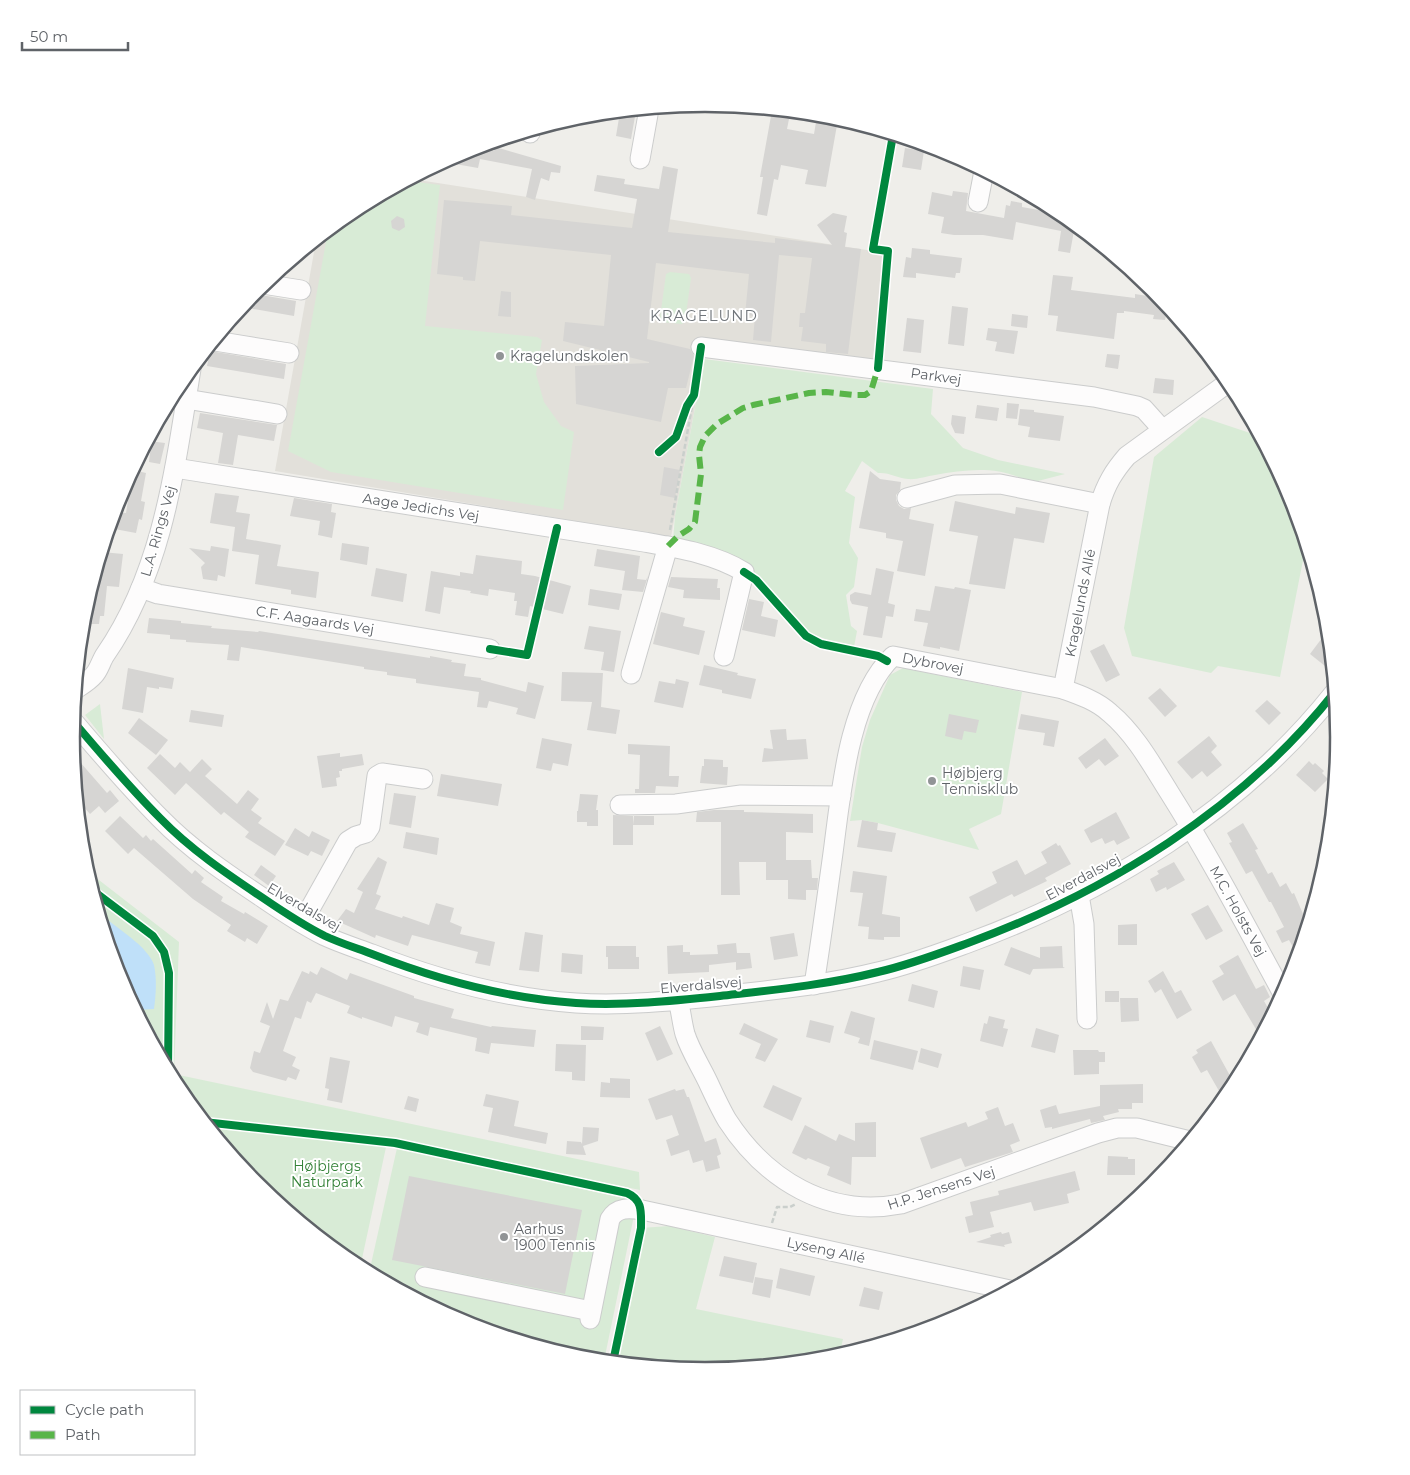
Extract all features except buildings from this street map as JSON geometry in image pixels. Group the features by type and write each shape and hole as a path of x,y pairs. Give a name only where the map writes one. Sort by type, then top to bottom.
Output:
{"street":[{"path":"640,159 648,116"},
{"path":"978,202 983,178"},
{"path":"274,286 301,290"},
{"path":"221,342 289,353"},
{"name":"Parkvej","path":"701,347 1094,397 1136,406 1144,410 1162,429"},
{"name":"L.A. Rings Vej","path":"82,684 94,675 122,628 141,588 161,529 171,490 188,385"},
{"name":"Kragelunds Allé","path":"1063,689 1105,486 1127,456 1222,387"},
{"path":"186,400 277,414"},
{"name":"Aage Jedichs Vej","path":"175,468 585,532 668,546 712,557 733,565 744,572 724,656"},
{"path":"907,498 955,485 1000,484 1100,504"},
{"path":"631,674 668,546"},
{"name":"C.F. Aagaards Vej","path":"141,588 158,594 490,649"},
{"name":"L.A. Rings Vej","path":"84,668 105,655"},
{"name":"Dybrovej","path":"814,985 849,750 871,685 887,661 893,656 1063,689"},
{"path":"1063,689 1096,703 1123,725 1150,761 1192,828"},
{"name":"Elverdalsvej","path":"80,729 162,820 183,839 234,879 324,936 412,970 478,989 576,1003 630,1003 678,1000 814,985 876,973 921,960 1026,921 1079,895 1138,862 1192,828 1272,761 1329,699"},
{"name":"Elverdalsvej","path":"302,923 348,841 356,836 366,834 370,827 377,776 382,773 423,780"},
{"path":"620,805 676,804 741,795 841,796"},
{"name":"M.C. Holsts Vej","path":"1192,828 1278,985"},
{"name":"Elverdalsvej","path":"1079,895 1084,924 1087,1019"},
{"name":"H.P. Jensens Vej","path":"678,1000 686,1035 727,1120 750,1150 762,1163 790,1185 818,1198 850,1207 884,1208 901,1204 1098,1133 1117,1128 1137,1128 1184,1139"},
{"name":"Lyseng Allé","path":"425,1276 590,1315 610,1219 613,1214 625,1208 642,1210 1000,1288"}],"path":[{"path":"668,546 695,385"},
{"path":"679,429 687,406 694,395"}],"shaded area":[{"name":"Kragelundskolen","path":"422,181 886,253 871,374 705,353 671,537 275,471 314,251 358,218"}],"green space":[{"path":"419,182 440,185 425,326 537,337 542,340 536,374 544,402 561,426 574,432 563,510 331,472 288,451 326,241 358,218"},
{"path":"670,272 689,274 691,278 685,321 682,324 662,322 660,318 666,274"},
{"path":"704,359 933,389 931,414 963,448 998,460 1065,474 1030,483 1007,473 984,470 959,471 908,479 886,473 878,473 862,461 845,491 855,497 849,543 858,558 854,587 846,595 851,626 857,631 854,647 836,643 807,632 747,564 673,541 675,516"},
{"path":"1202,417 1251,433 1266,461 1282,498 1303,558 1280,677 1218,666 1211,673 1132,656 1124,628 1154,457"},
{"name":"Højbjerg Tennisklub","path":"903,668 1022,692 1001,814 969,829 979,850 878,823 862,820 850,821 862,747 870,720 890,675"},
{"path":"100,704 104,739 85,715"},
{"path":"96,878 179,942 174,1067 144,1014 128,977 113,938"},
{"name":"Højbjergs Naturpark","path":"179,1075 639,1172 640,1190 388,1138 362,1259 293,1207 263,1179 235,1150 209,1118"},
{"name":"Aarhus 1900 Tennis","path":"397,1148 637,1201 605,1354 543,1341 466,1315 392,1279 371,1265"},
{"path":"669,1226 715,1237 696,1309 843,1339 841,1347 787,1357 746,1361 664,1361 614,1355 641,1228"}],"water":[{"path":"107,920 138,944 151,958 156,976 154,1009 142,1010"}],"marked path":[{"path":"668,546 695,522 701,474 700,447 705,436 717,424 743,408 809,393 826,392 865,395 871,391 878,368"}],"cycle path":[{"path":"878,368 888,251 873,249 892,142"},
{"path":"659,452 676,437 687,406 694,395 701,347"},
{"path":"490,649 527,655 557,528"},
{"path":"744,572 756,580 806,636 821,644 878,656 887,661"},
{"path":"80,729 137,794 184,840 236,880 317,932 336,941 447,980 497,992 549,1001 612,1004 720,996 799,987 858,977 923,959 1020,922 1071,899 1120,872 1168,843 1214,810 1257,774 1297,735 1329,699"},
{"path":"100,896 153,936 164,952 169,973 168,1057"},
{"path":"213,1123 395,1143 627,1193 636,1199 640,1207 641,1228 614,1355"}],"place":[{"name":"Kragelundskolen","path":"500,356"},
{"name":"Højbjerg Tennisklub","path":"932,781"},
{"name":"Aarhus 1900 Tennis","path":"504,1237"}],"district":[{"name":"KRAGELUND","path":"704,316"}]}
